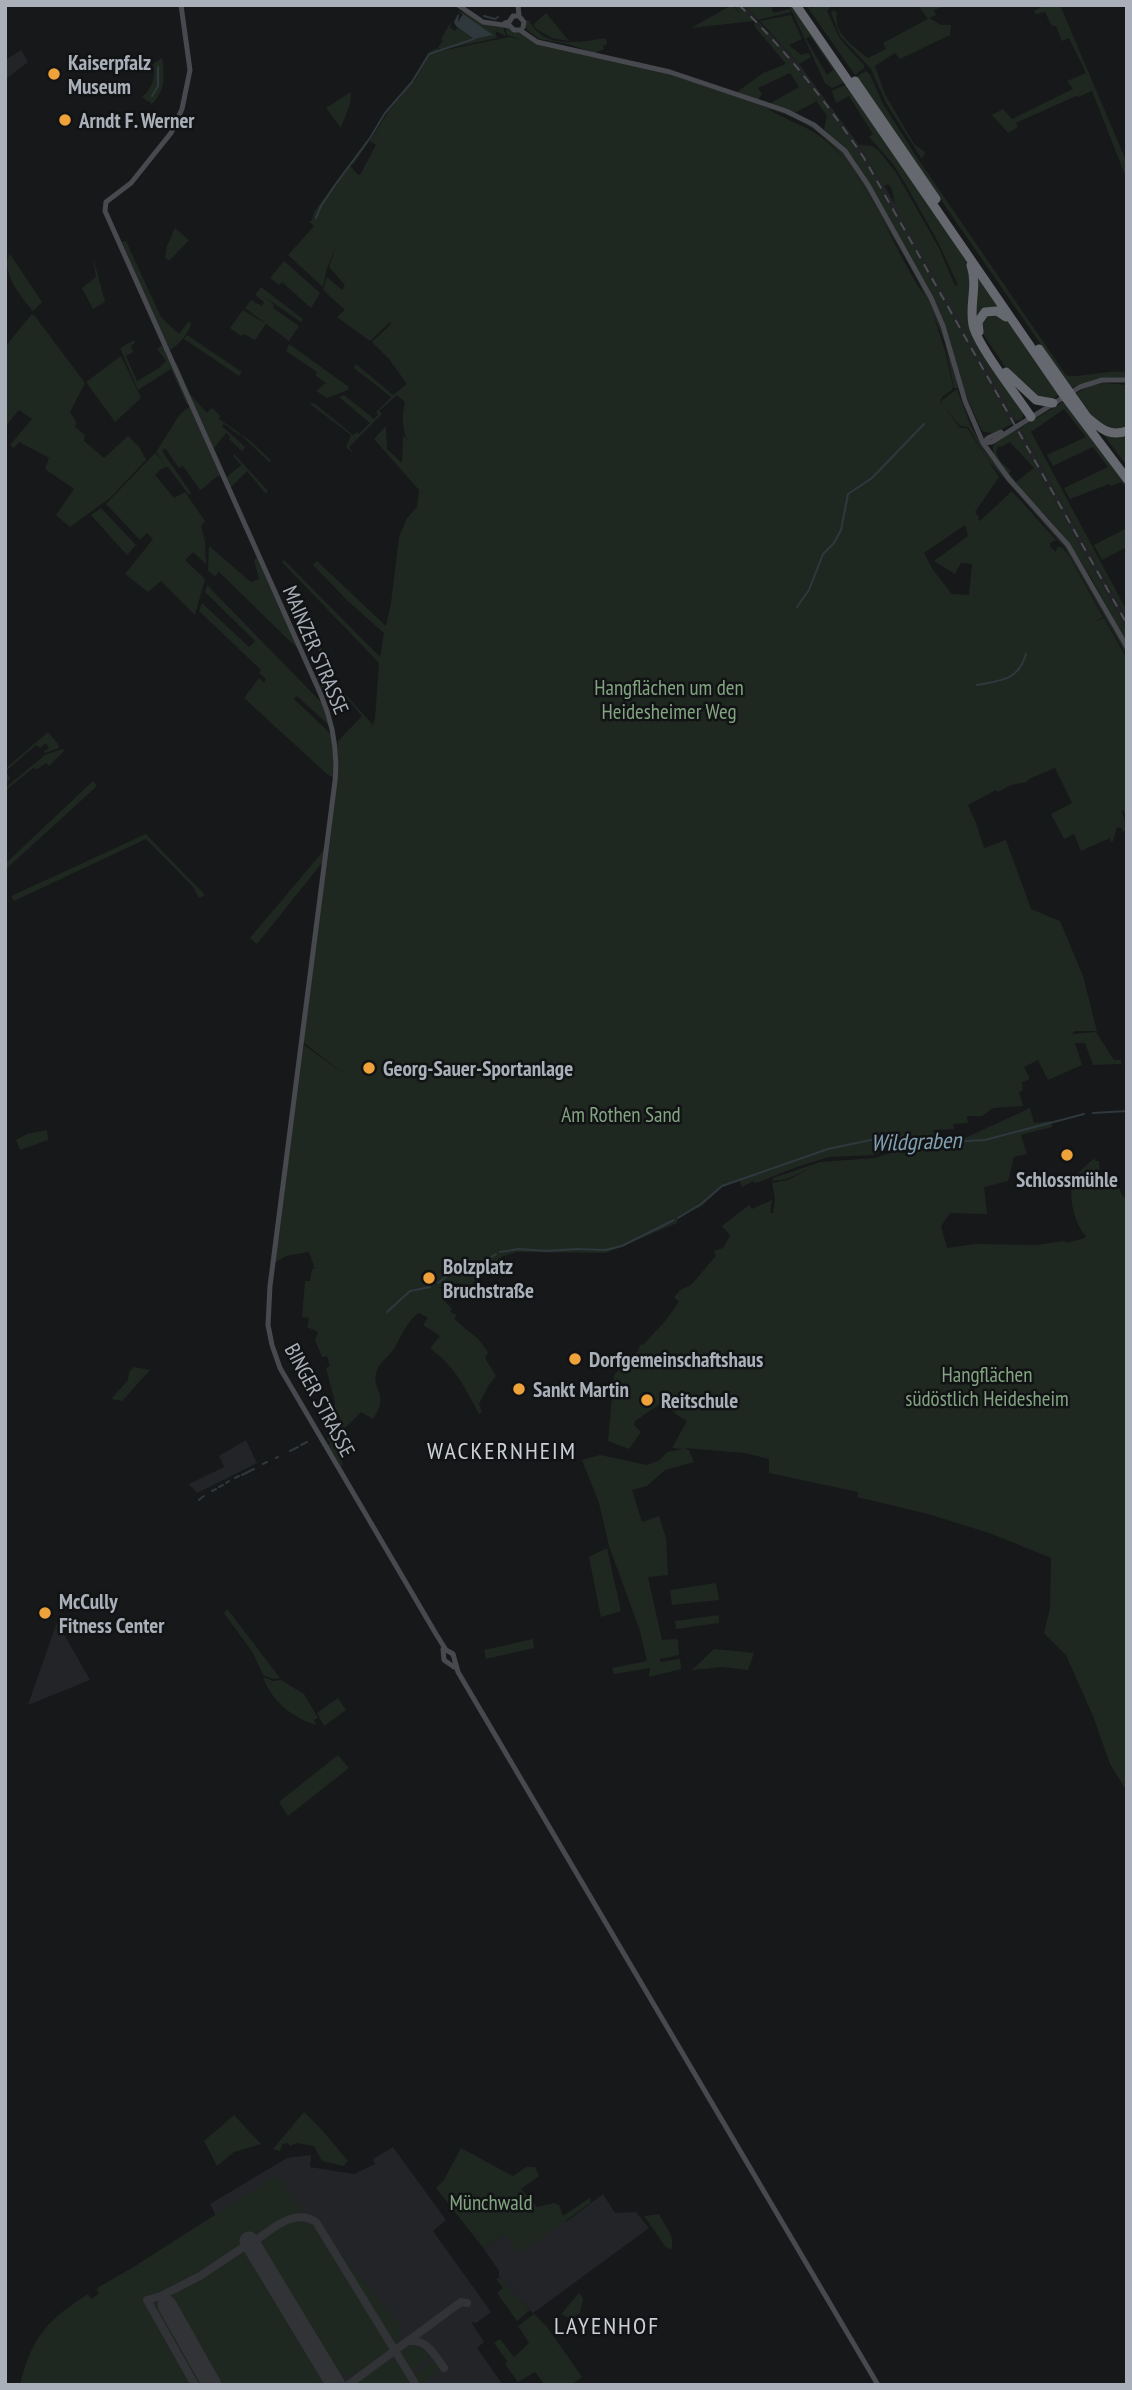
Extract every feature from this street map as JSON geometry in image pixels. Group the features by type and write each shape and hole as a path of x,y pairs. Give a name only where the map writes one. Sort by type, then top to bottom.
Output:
{"highway":[{"path":"796,5 1025,339 1127,479"},
{"path":"803,5 1087,417 1127,470"},
{"path":"962,247 974,275 972,317 976,334 1029,419"},
{"path":"1025,339 1001,312 989,311 978,321 979,333 1010,377 1040,402 1054,403"},
{"path":"1029,394 1034,408 1029,419"},
{"path":"1087,417 1105,431 1116,434 1127,431"}],"main road":[{"name":"MAINZER STRASSE","path":"181,5 190,69 185,99 174,128 130,185 108,201 105,211 321,695 335,738 335,781 272,1264"},
{"path":"458,5 478,18 509,24 514,30 521,29 547,43 661,69 800,117 836,142 861,173 931,298 943,326 971,419 983,443 1068,545 1127,647"},
{"path":"509,24 517,16 517,5"},
{"path":"517,16 524,21 521,29"},
{"path":"983,443 988,438 997,437 1029,419 1080,387 1102,380 1127,380"},
{"path":"971,419 981,431 997,437"},
{"path":"993,458 992,446 997,437"},
{"name":"BINGER STRASSE","path":"272,1264 268,1314 274,1353 285,1377 436,1634 446,1653 444,1660 451,1661 458,1672 878,2385"}],"shaded area":[{"path":"737,5 743,5 799,64 859,145 900,212 1016,421 1012,424 896,215 844,131 757,24"},
{"path":"458,14 458,22 463,14 493,35 474,39 456,26 454,22"},
{"path":"21,50 28,62 5,80 5,60"},
{"path":"1020,428 1127,619 1127,629 1016,430"},
{"path":"246,1440 257,1463 197,1493 189,1484 224,1467 219,1456"},
{"path":"57,1622 90,1680 28,1705"},
{"path":"393,2147 446,2220 433,2231 491,2312 476,2323 471,2322 484,2342 477,2348 503,2385 26,2385 68,2313 218,2220 210,2204 287,2158 311,2155 310,2167 354,2174 375,2164 373,2159"},
{"path":"603,2194 615,2213 636,2212 649,2228 533,2313 499,2278 499,2271 484,2249 505,2235 567,2221"}],"green space":[{"path":"732,5 741,15 734,5 737,5 754,21 691,28"},
{"path":"743,5 771,5 773,13 790,9 791,12 758,20"},
{"path":"789,5 793,5 845,82 832,88 825,83","holes":["810,36 833,70 827,75 806,39"]},
{"path":"806,5 813,8 812,5 832,5 827,11 840,39 864,68 855,75"},
{"path":"918,5 947,5 934,10 936,15 929,18 941,25 951,25 950,35 900,59 895,53 875,66 885,94 914,144 925,152 922,159 886,103 871,69 840,36 831,12 834,10 837,13 841,33 868,58 886,49 883,43 928,19"},
{"path":"1045,5 1060,5 1127,163 1127,180 1092,91 1016,123 1018,127 1008,133 992,115 1003,109 1012,119 1073,89 1067,81 1086,73 1069,38 1062,41 1056,26 1052,26 1045,12 1036,14 1034,11"},
{"path":"457,11 491,26 503,27 506,36 495,31 497,38 441,50 438,47 451,22 450,28 455,31 458,27 474,39 492,35"},
{"path":"546,13 569,41 552,38 535,28 534,24"},
{"path":"791,15 802,39 789,45 801,55 808,53 811,57 799,64 760,21"},
{"path":"529,20 535,30 553,40 574,42 606,38 607,44 603,46 604,49 595,53 568,44 539,39 525,28 526,21"},
{"path":"756,23 817,93 860,154 905,229 1012,424 994,433 981,429 963,389 945,328 854,159 824,129 827,116 817,101 794,113 769,104 799,87 790,73 758,88 762,94 758,100 737,92 763,73 786,64 755,27"},
{"name":"Hangflächen um den Heidesheimer Weg","path":"505,27 520,32 530,40 657,70 786,113 819,131 842,150 865,183 929,299 946,340 958,388 954,388 945,343 933,314 953,386 940,401 960,428 967,428 999,477 975,512 978,519 980,521 1012,491 1056,540 1050,543 1050,547 1056,552 1057,547 1062,547 1069,556 1103,617 1095,622 1104,618 1127,659 1127,822 1122,811 1127,830 1122,832 1123,829 1117,827 1113,841 1111,842 1110,838 1081,851 1074,834 1064,839 1051,814 1072,803 1055,768 1027,782 1011,785 998,792 996,790 968,805 984,848 1006,840 1031,909 1060,921 1083,976 1097,1031 1075,1031 1072,1034 1096,1032 1114,1060 1121,1060 1121,1064 1093,1065 1085,1043 1075,1043 1082,1065 1048,1080 1038,1060 1024,1067 1030,1079 1022,1082 1023,1090 1019,1092 1022,1106 993,1108 982,1116 967,1116 968,1123 953,1124 954,1129 933,1130 935,1136 872,1155 829,1157 742,1187 739,1180 722,1187 702,1206 678,1218 677,1223 606,1253 516,1252 501,1257 501,1261 493,1263 471,1285 444,1282 443,1287 438,1287 443,1289 444,1301 452,1309 450,1312 457,1315 454,1319 478,1339 488,1352 485,1358 496,1376 479,1404 482,1412 479,1414 453,1370 430,1348 440,1336 423,1325 428,1318 419,1313 377,1369 375,1379 380,1404 373,1419 361,1412 339,1434 343,1440 337,1447 343,1456 340,1458 343,1465 341,1466 327,1439 341,1421 339,1415 335,1415 335,1402 326,1368 330,1366 327,1356 322,1357 315,1340 318,1332 307,1327 309,1318 302,1317 305,1281 310,1281 312,1269 315,1269 309,1252 286,1256 276,1262 274,1260 304,1045 347,1076 303,1042 338,763 338,741 362,716 335,684 321,688 316,678 330,670 307,631 309,629 335,669 331,673 337,685 373,725 379,663 282,562 284,560 380,657 384,633 313,565 317,561 386,626 399,537 407,518 417,507 419,490 374,439 386,426 387,449 402,463 403,435 407,440 403,421 405,402 397,395 379,411 382,414 349,447 354,454 346,447 351,435 310,404 314,403 353,435 357,432 359,434 370,423 339,397 344,395 374,419 378,415 376,412 391,397 354,368 356,364 393,395 407,384 389,359 372,342 390,322 370,341 337,317 345,310 323,290 327,277 342,290 345,285 329,267 337,244 327,268 323,287 288,255 314,226 309,222 314,212 349,164 360,175 376,145 369,141 388,112 415,80 430,52 437,48 441,51 509,37 522,40 507,35","holes":["768,109 810,127 827,140 842,156 854,173 840,155 811,131","875,206 913,272 925,297","965,525 968,536 934,561 955,574 961,563 972,564 969,595 952,594 933,570 924,553"]},
{"path":"162,58 163,83 152,104 142,97 152,82 153,64"},
{"path":"866,71 916,156 1066,375 1119,371 1127,372 1127,378 1099,378 1071,388 856,77"},
{"path":"847,84 966,261 971,271 970,325 1024,410 1022,419 1016,421 895,205 892,189 888,184 884,186 859,145 872,146 879,151 897,174 939,248 955,286 958,285 937,240 906,185 893,164 869,137 873,134 849,96 836,103 832,91"},
{"path":"351,92 350,104 341,128 326,108"},
{"path":"366,141 369,141 353,165 351,162"},
{"path":"175,228 189,240 170,260 165,258"},
{"path":"126,241 161,317 179,334 189,321 191,324 183,338 170,350 122,242"},
{"path":"10,254 42,302 33,311 18,292 10,276"},
{"path":"93,257 105,302 93,309 82,288 96,277"},
{"path":"284,261 320,293 311,308 282,282 279,285 270,278"},
{"path":"974,269 1004,313 999,310 977,319 973,310"},
{"path":"261,287 303,319 301,322 263,296 274,305 273,308 299,326 289,341 245,308 251,300 262,306 264,302 255,295"},
{"path":"243,310 266,324 255,340 244,334 241,336 230,328"},
{"path":"986,313 1005,317 1059,395 1049,401 1043,401 1006,368 981,331 980,325"},
{"path":"31,315 34,315 85,383 70,412 76,422 75,427 85,435 84,441 104,458 128,436 140,448 146,460 110,498 70,527 56,515 74,489 45,469 49,458 19,442 14,448 10,445 32,419 19,410 5,427 5,347"},
{"path":"187,335 242,372 239,376 184,339"},
{"path":"134,340 135,343 131,346 133,352 126,356 137,381 166,361 157,349 162,345 189,404 187,405 171,369 138,390 120,348"},
{"path":"289,344 349,387 348,390 327,398 316,391 326,383 315,375 317,372 286,351"},
{"path":"121,356 141,398 115,422 86,382"},
{"path":"174,361 190,394 207,413 212,408 220,415 219,419 248,439 271,460 270,463 240,434 224,424 222,426 245,447 242,451 226,433 214,448 227,477 241,465 234,454 268,491 266,494 247,471 231,487 240,508"},
{"path":"1103,383 1127,385 1127,429 1121,431 1097,423 1076,393"},
{"path":"957,389 970,424 986,453 1067,547 1127,650 1127,656 1065,548 988,460 968,427 960,426 943,405 941,401"},
{"path":"1063,402 1127,483 1127,489 1121,482 1111,486 1109,484 1070,499 1064,488 1108,467 1093,447 1053,466 1047,455 1086,437 1064,409 1031,432 1127,611 1127,619 1020,428"},
{"path":"190,406 220,475 200,490 183,466 179,468 165,448 162,451 191,493 189,495 168,467 162,468 155,475 174,498 185,492 205,521 201,526 206,564 193,552 185,560 205,579 195,615 161,581 148,592 125,574 153,539 147,533 140,540 106,504 155,453 163,461 156,452 180,414"},
{"path":"1016,430 1127,629 1127,644 1070,546 1007,474 995,456 995,443","holes":["1010,442 1034,468 1016,482 1009,473 1011,471 996,453 998,446"]},
{"path":"1100,430 1127,432 1127,466"},
{"path":"101,508 136,545 127,555 91,515"},
{"path":"1127,528 1127,547 1102,560 1094,545"},
{"path":"209,546 251,582 259,579 254,560 257,558 299,650 219,572 215,576 208,571"},
{"path":"207,585 324,705 331,727 297,696 294,699 333,736 333,777 244,698 259,678 264,683 266,679 259,673 261,670 199,611 202,603 249,647 255,641 205,592"},
{"path":"48,732 59,748 45,753 49,748 46,743 40,748 36,745 6,771 10,779 5,783 5,769"},
{"path":"65,750 49,766 46,763 37,769 33,768 5,791 5,788 45,755"},
{"path":"93,781 97,786 5,870 5,864"},
{"path":"146,834 205,895 199,898 193,887 146,839 14,901 11,896"},
{"path":"324,850 322,863 257,944 250,938"},
{"name":"Hangflächen südöstlich Heidesheim","path":"1030,1108 1034,1123 1051,1121 1052,1127 1021,1135 1027,1154 1014,1157 1008,1181 984,1187 987,1214 950,1213 941,1226 947,1248 975,1244 1066,1243 1085,1238 1071,1196 1074,1179 1095,1158 1095,1161 1099,1161 1100,1173 1106,1174 1107,1185 1118,1186 1123,1197 1127,1197 1127,1791 1110,1764 1093,1716 1066,1655 1044,1633 1050,1608 1051,1558 992,1534 928,1514 857,1497 858,1492 769,1473 769,1459 745,1453 684,1448 689,1450 694,1462 665,1470 647,1486 632,1490 642,1522 659,1516 666,1538 668,1575 648,1577 662,1640 678,1641 679,1655 660,1659 660,1662 680,1659 681,1669 649,1677 650,1668 614,1674 612,1668 647,1661 640,1631 609,1546 599,1503 582,1460 600,1455 647,1465 660,1460 667,1452 683,1449 672,1448 687,1421 664,1403 666,1400 635,1421 634,1425 641,1432 629,1449 608,1441 614,1375 665,1321 679,1302 674,1297 680,1290 691,1285 716,1256 714,1251 723,1248 730,1236 722,1226 749,1205 752,1209 772,1200 770,1213 773,1213 775,1198 772,1183 788,1180 813,1167 787,1179 772,1181 773,1178 820,1162 875,1158 911,1147 915,1149 913,1154 916,1155 918,1148 941,1145 935,1142 965,1138"},
{"path":"47,1130 48,1140 20,1150 16,1140 27,1134"},
{"path":"134,1367 150,1370 122,1401 111,1399 128,1380 129,1372"},
{"path":"607,1548 621,1611 601,1617 589,1557"},
{"path":"716,1583 719,1600 672,1605 670,1590"},
{"path":"226,1610 280,1678 273,1679 263,1675 253,1653 224,1613"},
{"path":"719,1615 719,1623 676,1629 675,1621"},
{"path":"533,1639 534,1648 486,1659 484,1650"},
{"path":"714,1649 754,1653 748,1670 722,1667 692,1670"},
{"path":"263,1677 273,1681 281,1680 304,1694 318,1718 314,1720 316,1725 299,1718 277,1701"},
{"path":"338,1698 346,1710 324,1726 317,1713"},
{"path":"338,1755 349,1768 288,1816 279,1802"},
{"path":"304,2112 348,2161 343,2166 322,2161 314,2146 297,2143 290,2146 288,2143 282,2144 280,2151 273,2149"},
{"path":"234,2115 261,2144 234,2152 217,2166 204,2141"},
{"name":"Münchwald","path":"461,2148 513,2176 526,2167 535,2167 539,2176 521,2189 537,2207 554,2203 559,2205 563,2216 591,2197 590,2203 521,2253 505,2235 484,2249 436,2188 444,2180"},
{"path":"276,2176 302,2208 302,2212 287,2218 245,2244 331,2385 20,2385 36,2342 62,2312 88,2294 91,2299 99,2294 97,2288"},
{"path":"659,2214 671,2237 671,2250 665,2246 644,2216"},
{"path":"302,2219 311,2223 318,2231 390,2348 361,2372 346,2375 332,2368 259,2249 261,2241 275,2231"},
{"path":"334,2246 399,2324 401,2334 397,2344 394,2344"},
{"path":"499,2278 530,2310 517,2321 497,2293 503,2288 496,2279"},
{"path":"579,2293 583,2298 580,2313 571,2319 561,2314"},
{"path":"534,2314 547,2327 582,2377 574,2385 545,2385 535,2372 518,2382 505,2364 507,2361 494,2343 500,2339 514,2357 529,2343 518,2326"},
{"path":"406,2348 426,2350 430,2357 411,2371 400,2353"},
{"path":"394,2357 412,2385 355,2385 360,2380"},
{"path":"432,2361 439,2367 439,2372 422,2384 418,2383 415,2374"}],"waterway":[{"path":"484,16 495,19 498,17"},
{"path":"316,218 335,185 385,113 412,82 429,54 474,39"},
{"path":"152,96 158,86 158,67"},
{"path":"797,607 809,590 823,554 834,543 841,530 848,494 872,478 924,424"},
{"path":"977,685 1007,678 1018,670 1026,654"},
{"name":"Wildgraben","path":"1093,1113 1127,1111"},
{"name":"Wildgraben","path":"678,1218 701,1204 722,1186 828,1149 885,1137 927,1138 950,1142 985,1140 1084,1114"},
{"path":"500,1252 519,1249 605,1250 622,1246 674,1220"},
{"path":"438,1283 455,1270 478,1265 496,1254"},
{"path":"387,1312 410,1291 430,1287"},
{"path":"301,1445 307,1442"},
{"path":"290,1451 298,1447"},
{"path":"263,1464 267,1462"},
{"path":"242,1475 254,1469"},
{"path":"235,1478 239,1476"},
{"path":"219,1487 223,1485"},
{"path":"212,1491 216,1489"}],"taxiway":[{"path":"253,2249 256,2240 284,2221 300,2217 316,2222 416,2385"},
{"path":"161,2296 200,2276 254,2240"},
{"path":"167,2305 161,2296 147,2300 195,2385"},
{"path":"348,2385 461,2302 467,2303"},
{"path":"411,2341 427,2346 444,2368"},
{"path":"332,2378 342,2385"}],"runway":[{"path":"249,2241 336,2385"},
{"path":"167,2305 212,2385"}],"railway":[{"path":"739,5 806,78 864,158 1127,624"}],"place":[{"name":"Kaiserpfalz Museum","path":"54,74"},
{"name":"Arndt F. Werner","path":"65,120"},
{"name":"Georg-Sauer-Sportanlage","path":"369,1068"},
{"name":"Schlossmühle","path":"1067,1155"},
{"name":"Bolzplatz Bruchstraße","path":"429,1278"},
{"name":"Dorfgemeinschaftshaus","path":"575,1359"},
{"name":"Sankt Martin","path":"519,1389"},
{"name":"Reitschule","path":"647,1400"},
{"name":"McCully Fitness Center","path":"45,1613"}],"district":[{"name":"WACKERNHEIM","path":"502,1450"},
{"name":"LAYENHOF","path":"607,2325"}],"park label":[{"name":"Am Rothen Sand","path":"621,1114"}]}
